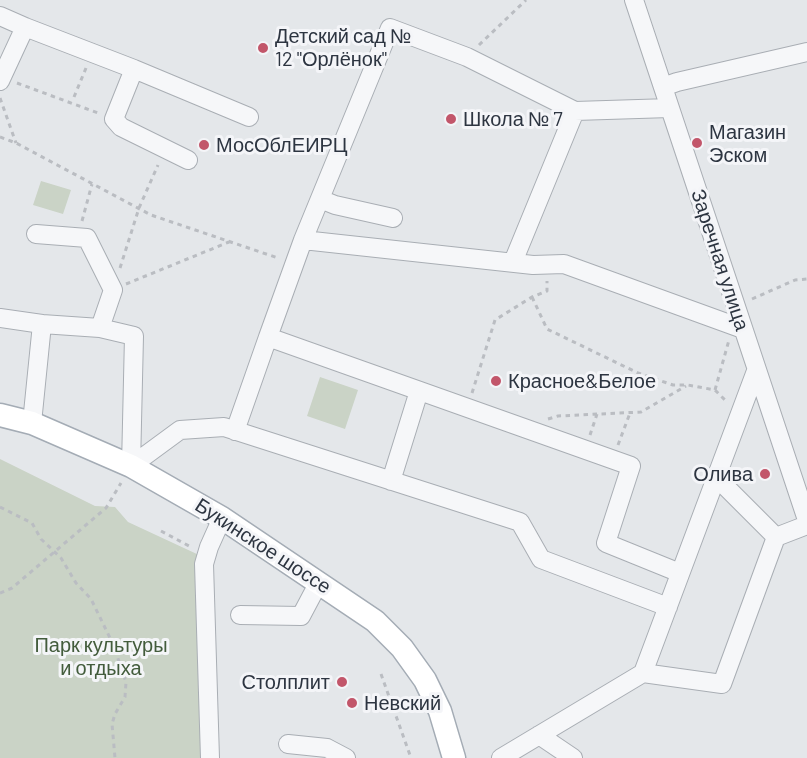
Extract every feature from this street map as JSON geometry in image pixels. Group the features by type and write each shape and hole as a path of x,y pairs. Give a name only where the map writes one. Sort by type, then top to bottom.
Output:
{"main road":[{"name":"Букинское шоссе","path":"0,415 32,423 131,466 222,518 375,621 402,648 425,680 440,711 454,758"}],"street":[{"name":"Заречная улица","path":"634,0 670,108 683,172 807,519"},
{"path":"0,16 249,117"},
{"path":"1,80 25,27"},
{"path":"235,431 303,240 390,28 467,57 575,111 670,108"},
{"path":"663,87 807,52"},
{"path":"134,69 114,119 121,127 188,160"},
{"path":"513,262 575,111"},
{"path":"320,199 335,205 393,218"},
{"path":"36,234 87,238 113,290 100,328"},
{"path":"303,240 513,262 564,264 597,274 738,327"},
{"path":"0,318 100,328 134,336 131,466"},
{"path":"32,423 42,324"},
{"path":"268,337 631,466 606,543 680,573"},
{"path":"644,673 756,371"},
{"path":"391,481 419,391"},
{"path":"131,466 180,430 224,427 520,522 541,559 668,607"},
{"path":"716,477 776,537"},
{"path":"210,758 204,564 222,518"},
{"path":"514,755 539,735 644,673 722,684 776,537 807,525"},
{"path":"240,615 301,616 319,582"},
{"path":"539,735 573,758"},
{"path":"288,744 327,748 346,758"}],"path":[{"path":"467,57 526,0"},
{"path":"74,97 92,53"},
{"path":"1,80 114,119"},
{"path":"0,98 16,143"},
{"path":"0,137 16,143 152,215 295,263"},
{"path":"113,290 140,208 164,149"},
{"path":"78,237 92,183"},
{"path":"113,290 230,242"},
{"path":"467,408 495,320 532,297 547,291 546,264"},
{"path":"747,301 795,280 807,279"},
{"path":"532,297 547,329 638,373 673,385 715,390 738,327"},
{"path":"523,427 558,416 640,412 688,385"},
{"path":"613,459 630,413"},
{"path":"585,449 597,414"},
{"path":"0,593 12,588 106,508 131,466"},
{"path":"0,507 32,523 41,539 61,558 76,583 91,598 113,644 125,675 125,697 112,724 115,758"},
{"path":"161,531 206,556"},
{"path":"381,674 411,758"}],"green space":[{"path":"41,181 71,190 63,214 33,205"},
{"path":"320,377 358,390 345,429 307,416"},
{"name":"Парк культуры и отдыха","path":"0,459 95,506 115,507 128,522 199,555 203,758 0,758"}],"place":[{"name":"Детский сад № 12 \"Орлёнок\"","path":"263,48"},
{"name":"Школа № 7","path":"451,119"},
{"name":"Магазин Эском","path":"697,143"},
{"name":"МосОблЕИРЦ","path":"204,145"},
{"name":"Красное&Белое","path":"496,381"},
{"name":"Олива","path":"765,474"},
{"name":"Столплит","path":"342,682"},
{"name":"Невский","path":"352,703"}]}
